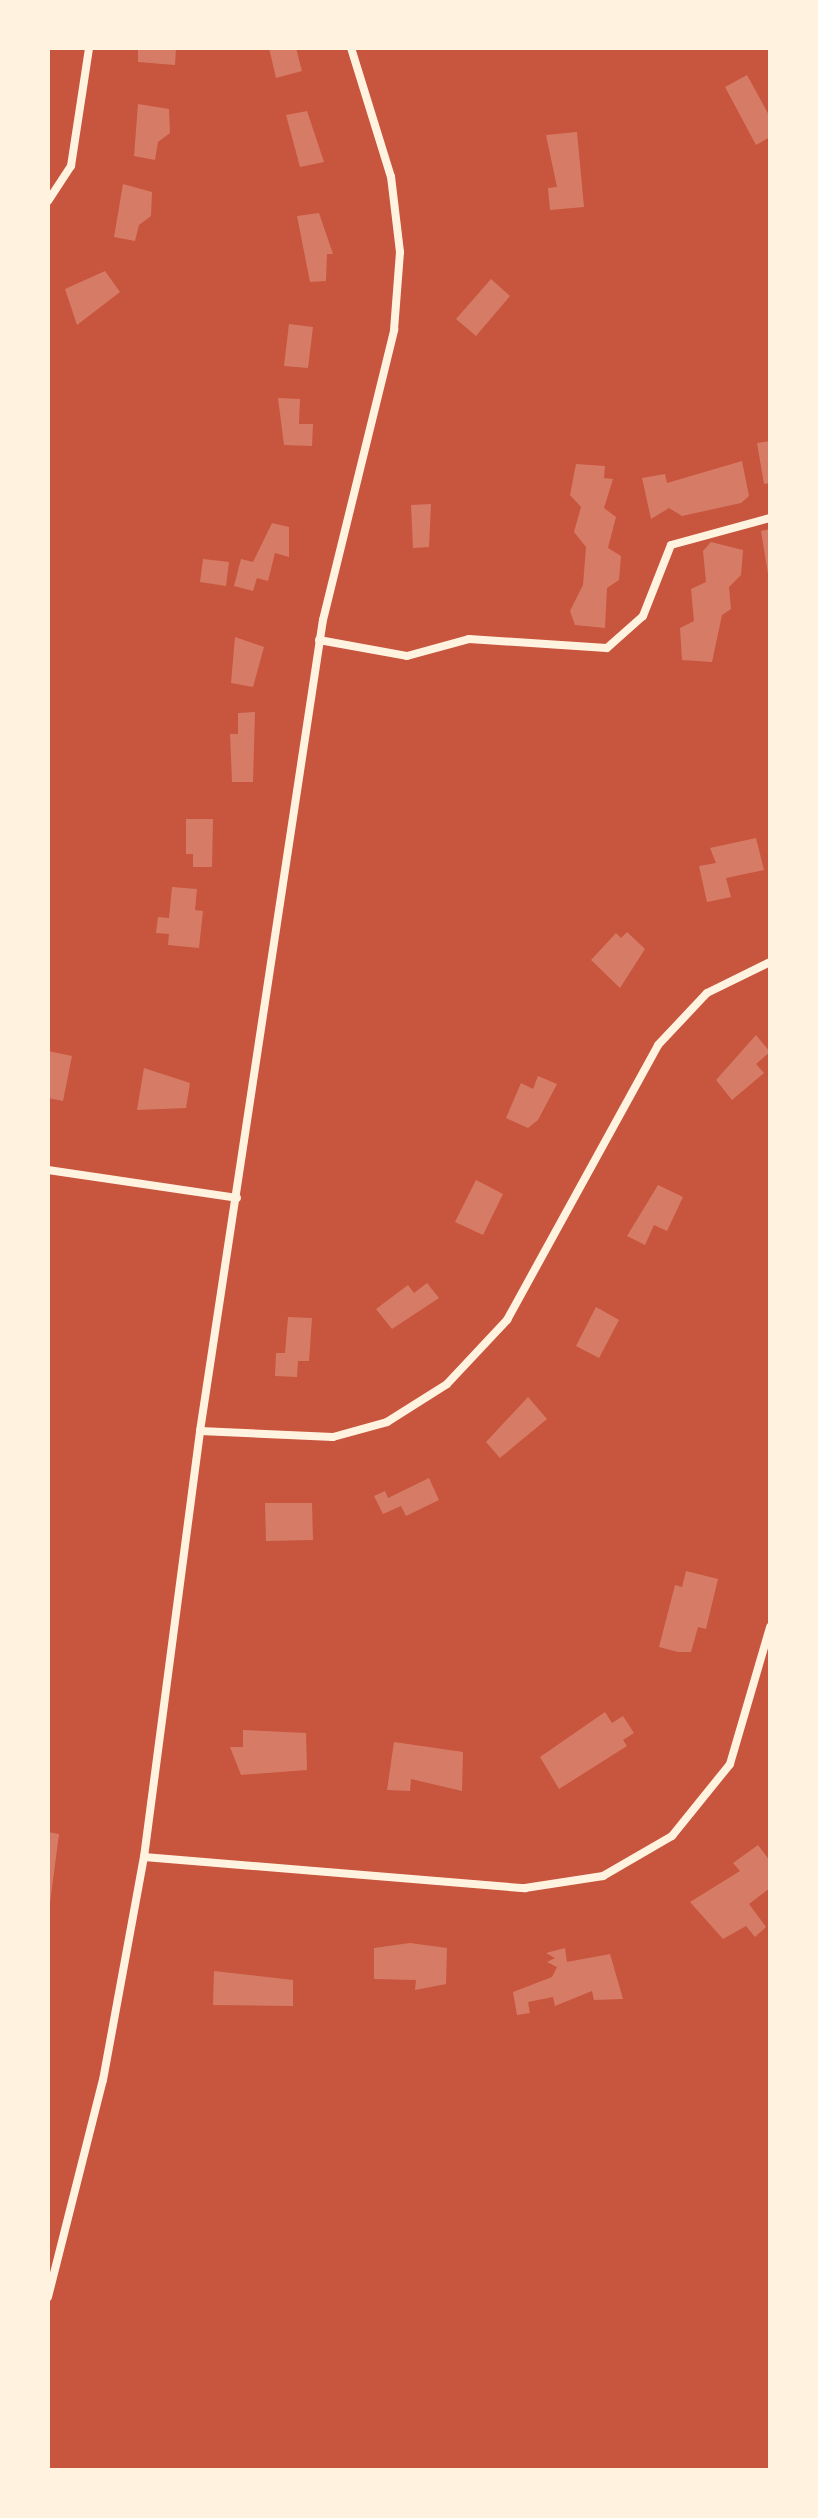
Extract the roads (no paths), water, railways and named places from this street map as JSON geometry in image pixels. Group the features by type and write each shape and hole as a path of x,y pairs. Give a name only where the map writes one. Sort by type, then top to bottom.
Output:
{"street":[{"path":"48,201 71,166 89,48"},
{"path":"48,2297 103,2080 144,1857 200,1431 319,640 394,330 400,252 391,177 351,48"},
{"path":"319,640 407,656 469,639 607,648 643,616 671,545 770,518"},
{"path":"200,1431 333,1437 387,1422 447,1384 507,1320 658,1045 707,993 770,962"},
{"path":"48,1170 237,1198"},
{"path":"144,1857 525,1888 603,1876 672,1836 730,1764 770,1627"}]}
